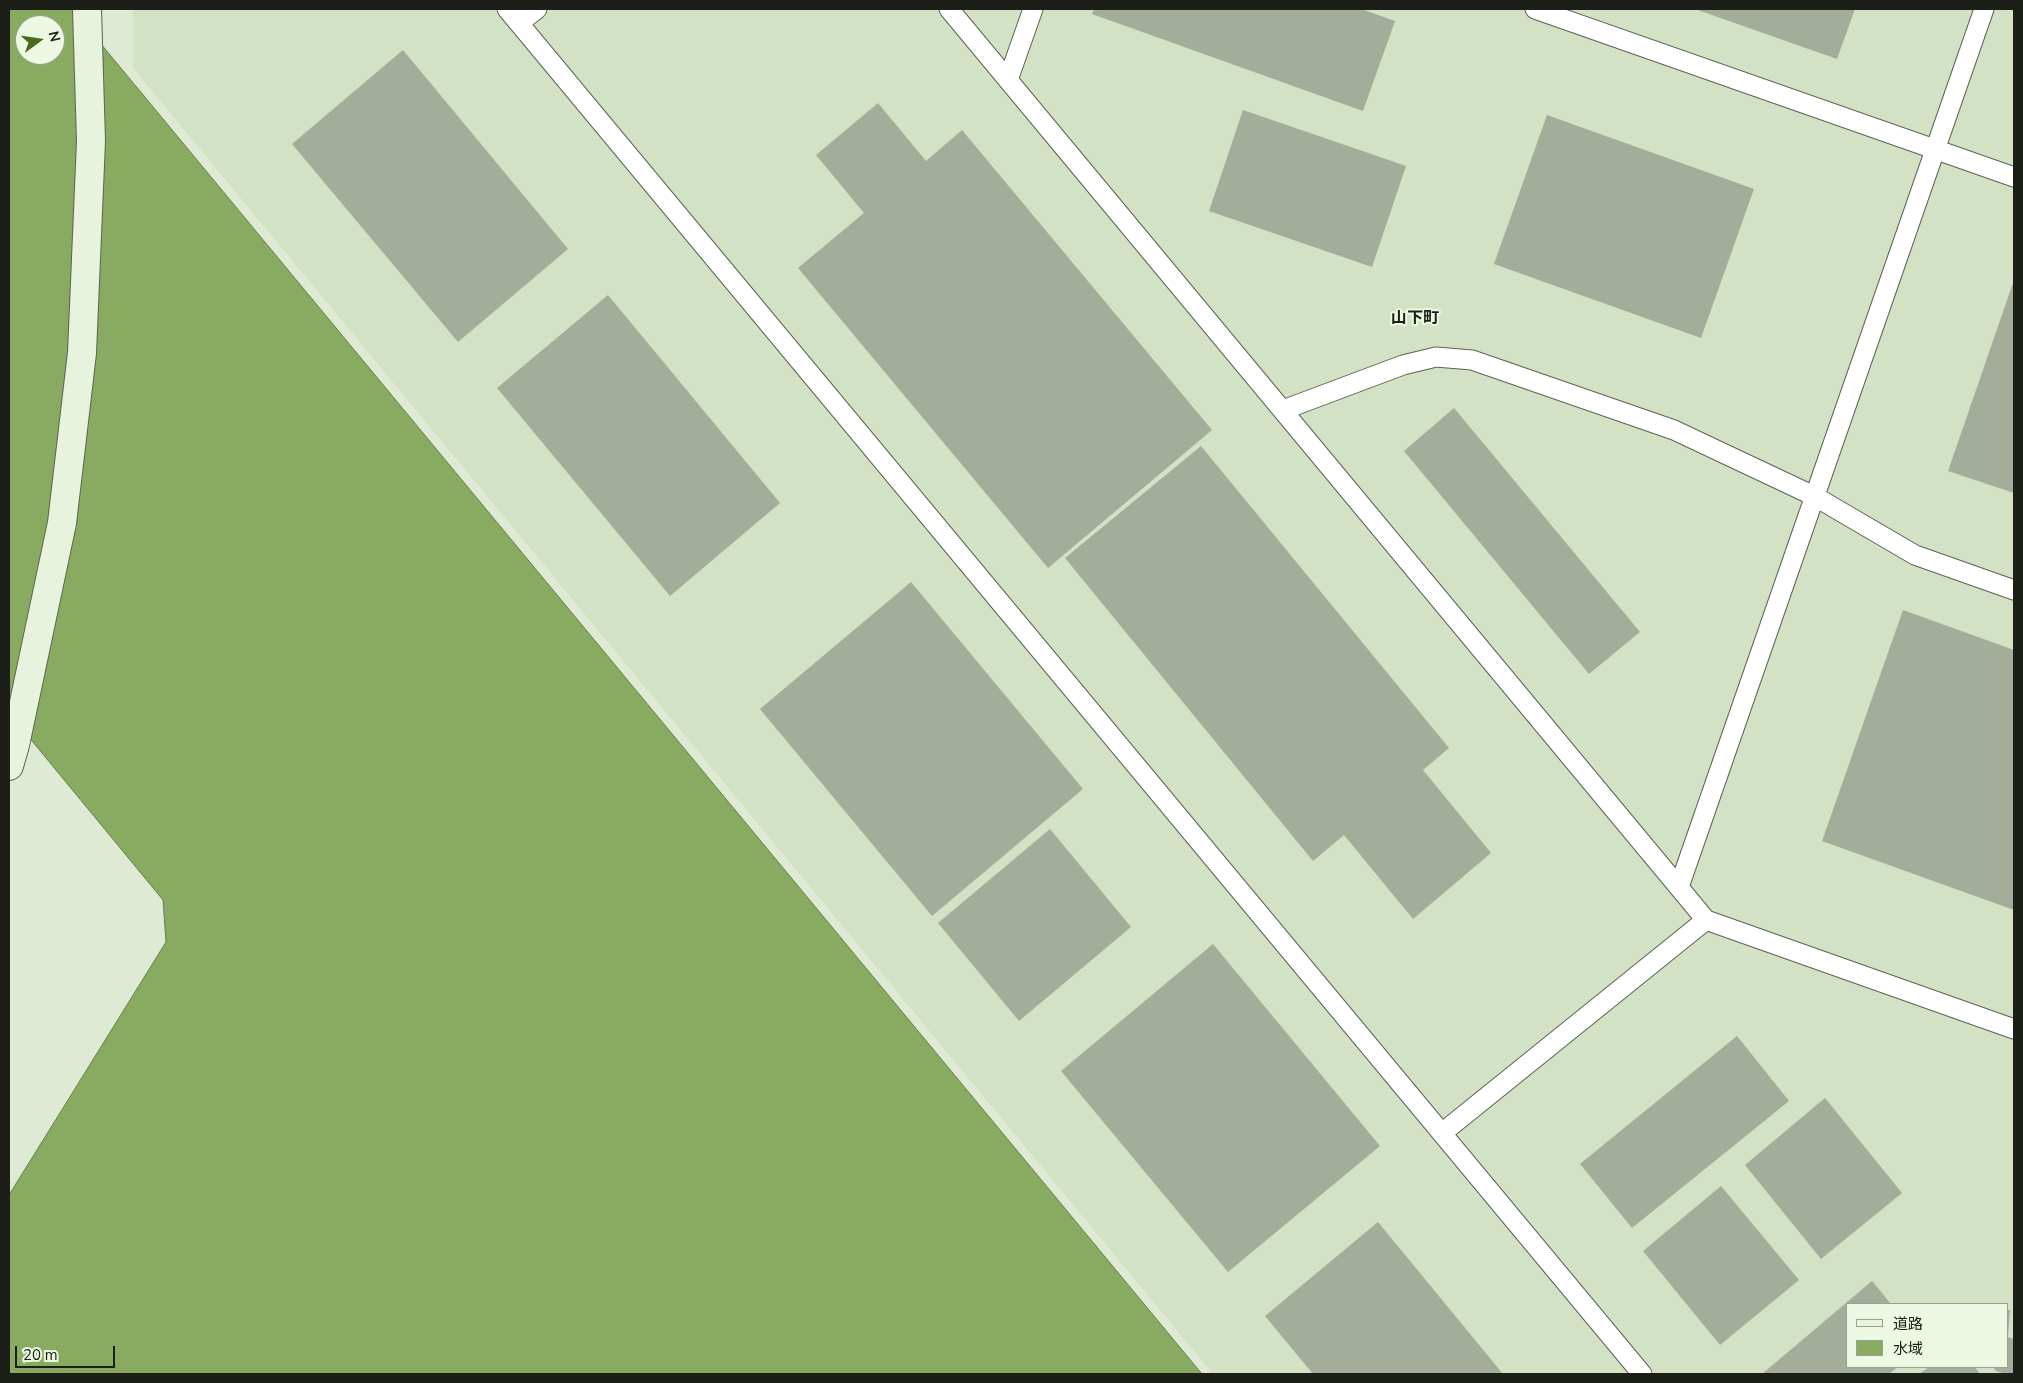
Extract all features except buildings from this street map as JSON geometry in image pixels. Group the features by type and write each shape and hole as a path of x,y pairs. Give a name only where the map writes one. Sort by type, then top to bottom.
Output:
{"street":[{"path":"12,756 62,524 82,353 91,141 87,9"}],"lane":[{"path":"536,9 513,16 1642,1374"},
{"path":"949,9 1706,920 2014,1029"},
{"path":"1008,80 1033,9"},
{"path":"1535,9 2014,177"},
{"path":"1679,887 1984,9"},
{"path":"1283,410 1404,365 1436,357 1472,360 1674,430 1814,496 1915,555 2014,590"},
{"path":"1442,1133 1706,920"}],"shaded area":[{"path":"133,9 2014,9 2014,1374 1213,1374 133,68"}],"water":[{"path":"9,9 72,9 1202,1374 9,1374 9,1195 166,942 163,900 9,713"}],"district":[{"name":"山下町","path":"1415,319"}]}
